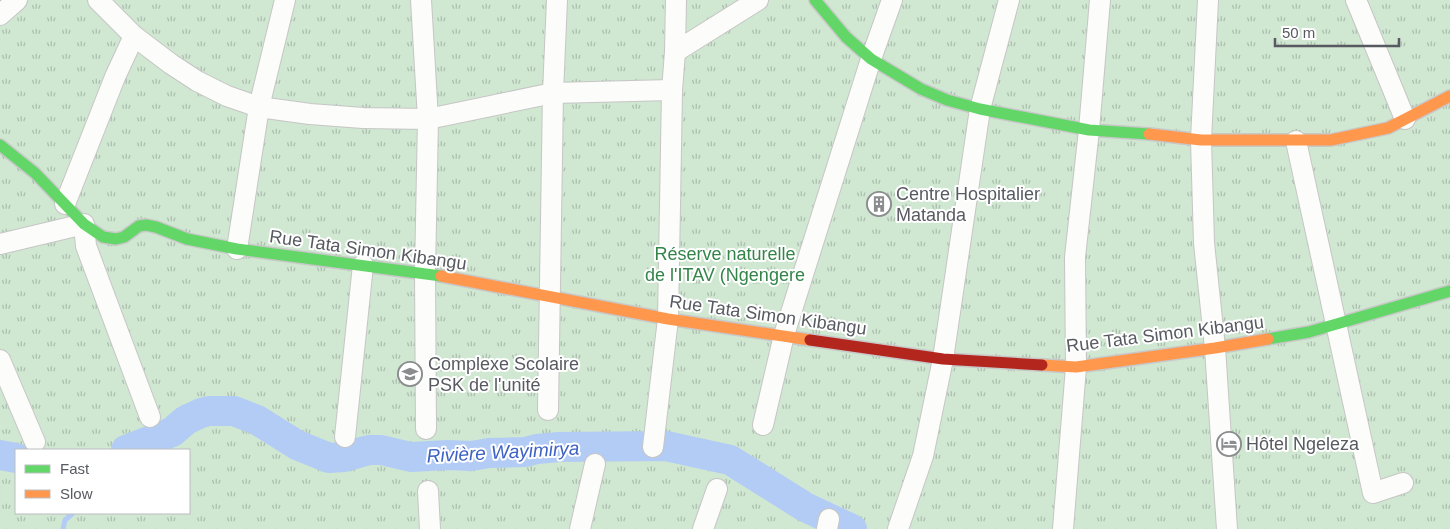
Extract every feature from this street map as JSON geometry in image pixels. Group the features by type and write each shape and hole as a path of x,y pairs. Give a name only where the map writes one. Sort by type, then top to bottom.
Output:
{"street":[{"path":"0,15 17,0"},
{"path":"98,0 134,36 197,81 227,96 259,106 310,114 363,118 428,119 553,93 672,90"},
{"path":"237,249 259,106 285,0"},
{"path":"421,0 428,119 425,273 426,429"},
{"path":"548,410 553,93 557,0"},
{"path":"653,447 668,318 672,90 676,0"},
{"path":"675,52 758,0"},
{"path":"815,0 846,37 871,59 921,90 947,100 980,109 1089,130 1131,132 1201,140 1331,140 1388,128 1450,96"},
{"path":"763,425 784,335 871,59 892,0"},
{"path":"898,527 923,456 943,359 980,109 1009,0"},
{"path":"1063,529 1076,366 1075,257 1089,130 1100,0"},
{"path":"1208,0 1201,140 1204,242 1215,348 1227,529"},
{"path":"1356,0 1405,119"},
{"path":"65,204 115,77 134,36"},
{"path":"1296,141 1373,493 1403,484"},
{"name":"Rue Tata Simon Kibangu","path":"0,145 35,173 84,224 103,237 116,239 139,226 146,225 187,238 237,249 425,273 668,318 943,359 1076,366 1215,348 1309,332 1450,291"},
{"path":"0,244 84,224 86,246 150,417"},
{"path":"345,437 363,265"},
{"path":"0,360 35,442"},
{"path":"580,529 595,464"},
{"path":"703,529 717,489"},
{"path":"428,491 430,529"}],"green space":[{"name":"Réserve naturelle de l'ITAV (Ngengere","path":"0,0 1450,0 1450,529 0,529"}],"waterway":[{"name":"Rivière Wayimirya","path":"129,449 172,432 186,420 209,411 234,411 257,420 297,445 329,458 344,457 369,450 381,450 411,457 471,456 489,453 525,452 559,447 666,446 730,460 805,507 852,529"},
{"name":"Rivière Wayimirya","path":"0,455 15,458"},
{"path":"63,529 65,520 72,514"}],"traffic: fast":[{"path":"815,0 846,37 871,59 921,89 947,100 980,109 1089,130 1149,134"},
{"path":"0,145 35,173 84,224 103,237 116,239 124,237 139,226 146,225 187,239 237,249 441,276"},
{"path":"1268,339 1309,332 1450,291"}],"traffic: slow":[{"path":"1149,134 1201,140 1331,140 1388,128 1450,96"},
{"path":"441,276 668,319 810,340"},
{"path":"1042,365 1076,367 1268,339"}],"traffic: jam":[{"path":"810,340 943,359 1042,365"}],"place":[{"name":"Centre Hospitalier Matanda","path":"879,204"},
{"name":"Complexe Scolaire PSK de l'unité","path":"410,374"},
{"name":"Hôtel Ngeleza","path":"1229,444"}]}
